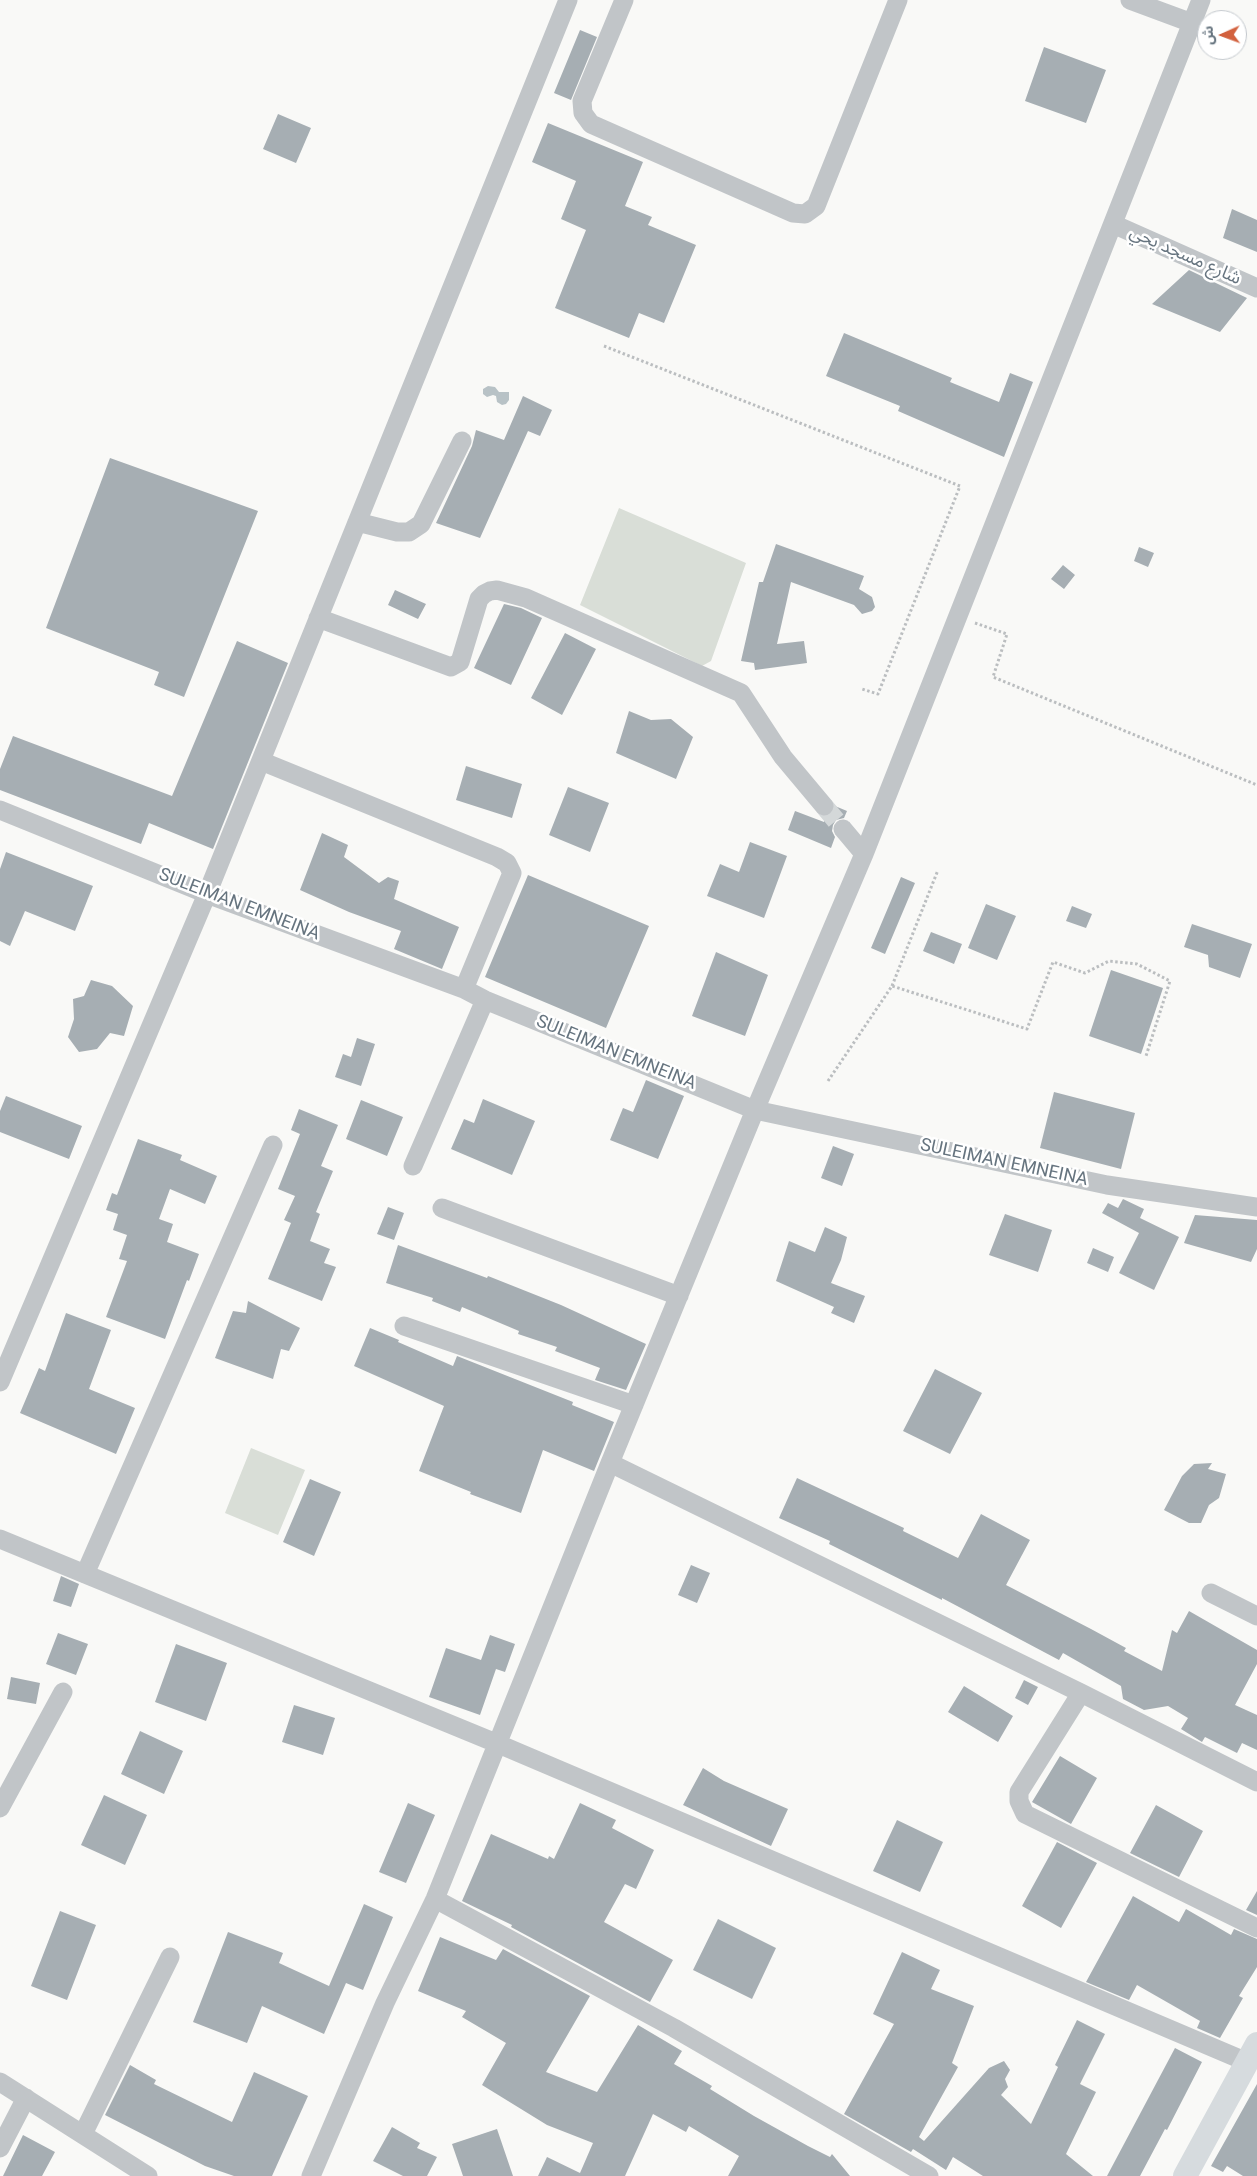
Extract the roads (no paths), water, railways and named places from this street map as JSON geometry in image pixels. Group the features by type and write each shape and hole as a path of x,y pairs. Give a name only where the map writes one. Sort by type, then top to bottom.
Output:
{"main road":[{"path":"1185,2176 1252,2053"}],"street":[{"path":"0,1382 207,894 568,0"},
{"path":"624,0 582,101 583,113 591,124 793,213 805,214 816,206 898,0"},
{"path":"1130,0 1192,23"},
{"path":"311,2176 385,2004 435,1899 610,1463 755,1110 864,854 1201,0"},
{"name":"شارع مسجد يحي","path":"1113,224 1257,288"},
{"path":"357,522 397,532 408,532 421,524 462,441"},
{"path":"318,618 451,666 460,662 479,599 484,594 490,590 497,590 526,598 741,693 783,757 824,806"},
{"path":"260,761 498,856 508,862 512,873 464,989"},
{"name":"SULEIMAN EMNEINA","path":"0,810 207,894 464,989 485,1000 755,1110 1107,1185 1257,1207"},
{"path":"843,829 864,854"},
{"path":"413,1166 485,1000"},
{"path":"84,1574 273,1145"},
{"path":"442,1208 679,1296"},
{"path":"404,1326 634,1405"},
{"path":"610,1463 1081,1693 1257,1782"},
{"path":"0,1539 1252,2053"},
{"path":"1211,1593 1257,1616"},
{"path":"0,1808 64,1692"},
{"path":"1081,1693 1019,1792 1019,1800 1025,1814 1257,1928"},
{"path":"435,1899 674,2028 929,2176"},
{"path":"83,2134 170,1957"},
{"path":"0,2082 148,2176"},
{"path":"0,2148 26,2098"}],"tunnel":[{"path":"824,806 843,829"}]}
